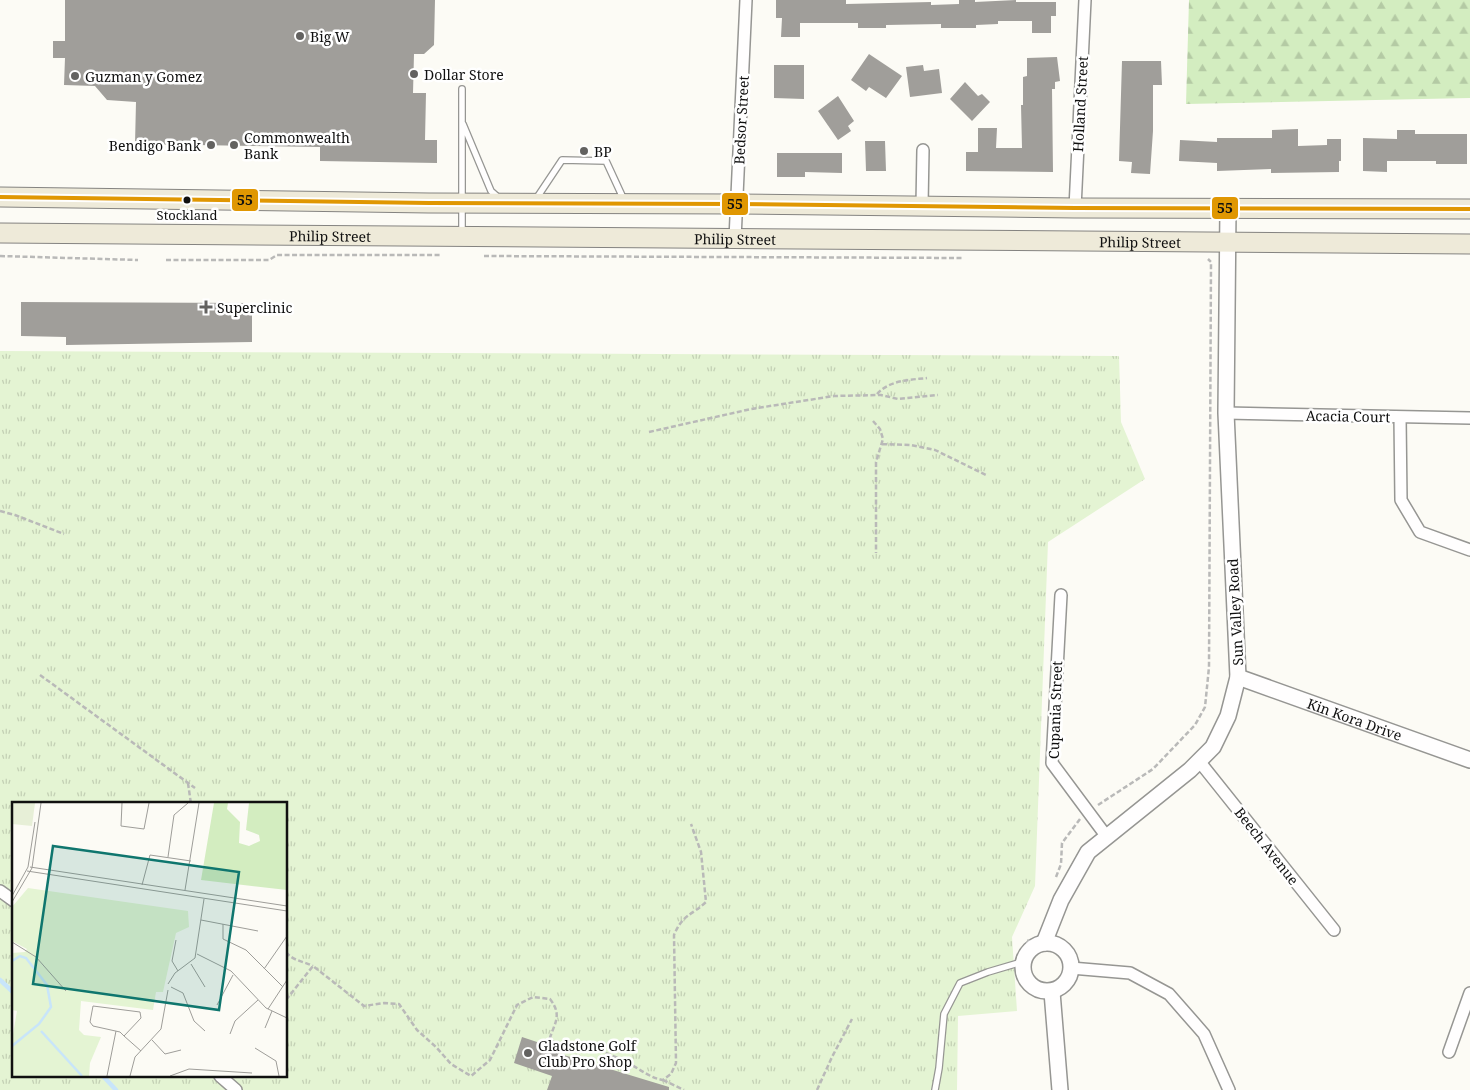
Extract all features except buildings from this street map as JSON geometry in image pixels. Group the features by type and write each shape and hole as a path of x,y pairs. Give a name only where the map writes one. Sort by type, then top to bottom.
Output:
{"main road":[{"path":"0,197 461,203 1470,209"},
{"name":"Philip Street","path":"0,233 1470,244"}],"street":[{"name":"Bedsor Street","path":"735,239 746,0"},
{"name":"Holland Street","path":"1075,208 1085,0"},
{"path":"922,205 923,150"},
{"name":"Sun Valley Road","path":"1044,943 1062,900 1088,852 1183,776 1213,747 1228,716 1238,677 1226,413 1228,209"},
{"name":"Acacia Court","path":"1226,413 1470,418"},
{"path":"1400,417 1401,500 1420,532 1470,550"},
{"name":"Cupania Street","path":"1061,595 1052,763 1107,837"},
{"name":"Kin Kora Drive","path":"1238,677 1470,760"},
{"name":"Beech Avenue","path":"1199,761 1334,930"},
{"path":"0,890 12,899"},
{"path":"1044,943 1055,944 1064,949 1069,958 1070,976 1060,988 1052,992 1042,992 1033,988 1026,981 1022,972 1023,957 1030,949 1044,943"},
{"path":"1071,968 1130,973 1169,994 1204,1034 1229,1090"},
{"path":"1052,992 1060,1090"},
{"path":"1449,1052 1470,993"},
{"path":"222,1078 236,1090"}],"lane":[{"path":"462,89 462,236"},
{"path":"462,122 492,191 504,203"},
{"path":"534,203 562,160 606,161 626,204"},
{"path":"935,1090 944,1014 960,983 1023,957"}],"path":[{"path":"166,260 269,260 277,255 441,255"},
{"path":"0,256 138,260"},
{"path":"1054,882 1061,864 1062,843 1074,825 1087,812 1153,768 1195,725 1205,707 1210,667 1211,262"},
{"path":"876,395 881,390 901,381 927,378"},
{"path":"649,432 704,418 834,396 876,395 898,399 938,395"},
{"path":"873,421 880,429 882,439 876,462 876,553"},
{"path":"882,444 911,445 935,450 986,475"},
{"path":"0,511 64,534"},
{"path":"40,675 131,744 195,788"},
{"path":"188,783 191,802"},
{"path":"663,1080 671,1074 676,1063 674,935 679,923 706,902 700,852 692,824"},
{"path":"1023,957 1031,934"},
{"path":"288,954 291,958 313,966 364,1006 384,1003 398,1004 416,1030 436,1047 451,1064 471,1076 490,1060 517,1005 533,997 550,999 555,1006 558,1020 549,1041 556,1042 562,1046 579,1045 589,1047 628,1063 656,1079 663,1080 684,1090"},
{"path":"288,997 313,966"},
{"path":"817,1090 852,1019"},
{"path":"562,1046 563,1054"}],"green space":[{"path":"1189,0 1470,0 1470,98 1186,104"},
{"path":"0,351 1119,356 1121,422 1145,479 1048,542 1035,886 1012,937 1017,1011 958,1016 957,1090 0,1090"}],"waterway":[{"path":"0,980 12,991"},
{"path":"105,1078 116,1090"}],"transit line":[{"name":"55","path":"0,197 429,203 1470,209"}],"place":[{"name":"Big W","path":"300,36"},
{"name":"Dollar Store","path":"414,74"},
{"name":"Guzman y Gomez","path":"75,76"},
{"name":"Bendigo Bank","path":"211,145"},
{"name":"Commonwealth Bank","path":"234,145"},
{"name":"BP","path":"584,151"},
{"name":"Stockland","path":"187,200"},
{"name":"Superclinic","path":"206,307"},
{"name":"Gladstone Golf Club Pro Shop","path":"528,1053"}]}
